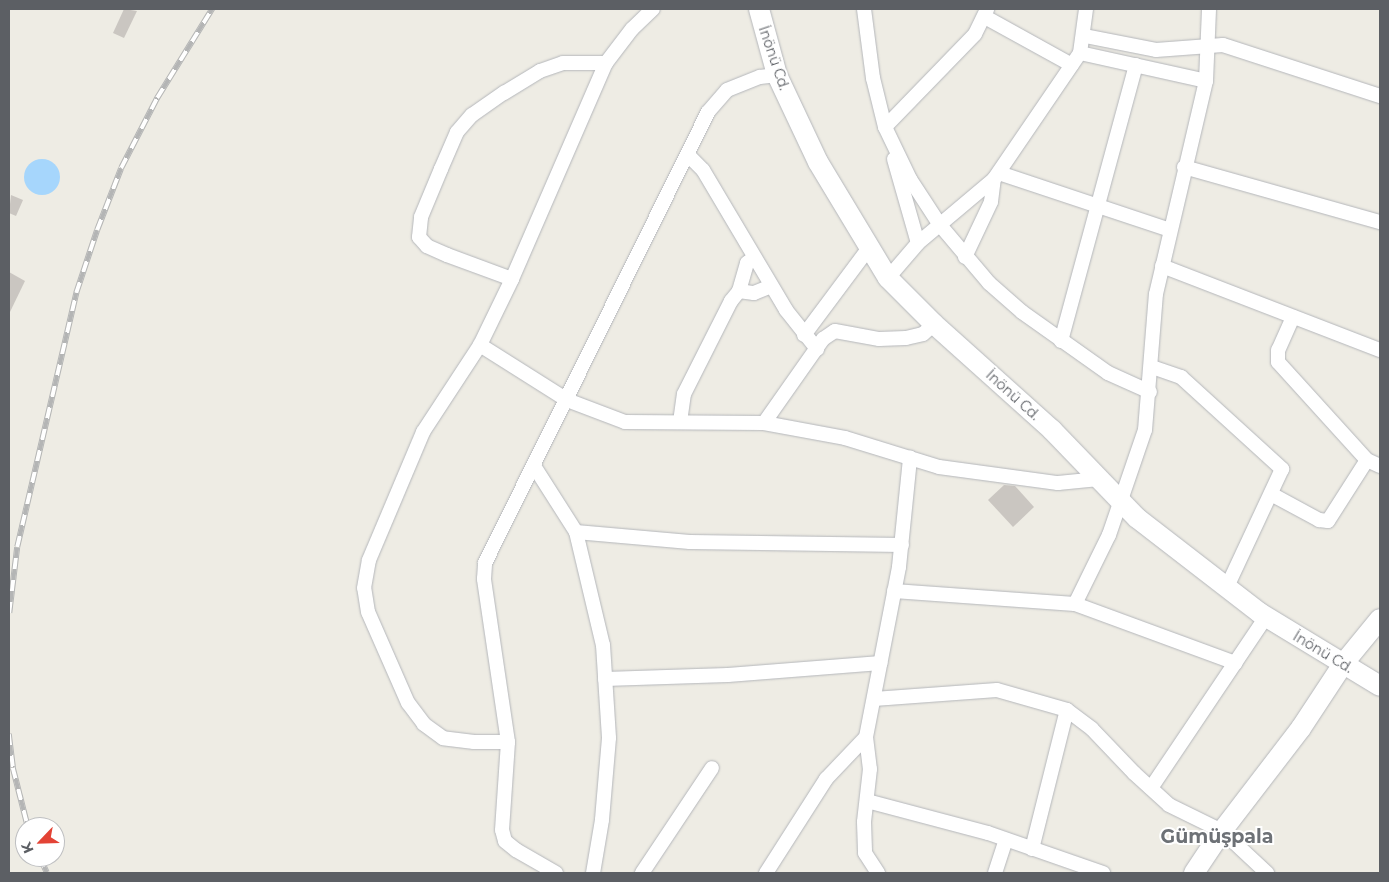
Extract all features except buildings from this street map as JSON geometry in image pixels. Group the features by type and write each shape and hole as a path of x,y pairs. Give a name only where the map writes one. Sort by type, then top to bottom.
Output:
{"street":[{"path":"508,742 474,742 443,738 424,724 408,703 396,676 368,612 364,588 381,527 423,432 480,345 512,279 606,63 632,29 653,9"},
{"name":"İnönü Cd.","path":"759,9 777,75 818,162 868,249 888,278 934,324 1052,430 1136,518 1266,617 1380,686"},
{"path":"864,9 873,78 886,127 894,146 940,225 966,257 1005,298 1061,341 1108,373 1150,392"},
{"path":"888,278 918,243 996,176 1080,53 1085,36 1086,9"},
{"path":"1074,604 1109,535 1141,445 1150,392 1156,294 1184,167 1206,81 1209,9"},
{"path":"886,127 975,34 986,13 1072,65"},
{"path":"1085,36 1156,50 1209,44 1224,45 1380,96"},
{"path":"1080,53 1206,81"},
{"path":"512,279 428,246 419,237 420,216 458,132 472,115 540,70 563,63 606,63"},
{"path":"1061,341 1136,65"},
{"path":"556,873 505,841 502,830 508,742 484,579 485,563 708,112 727,90 760,77 777,75"},
{"path":"894,146 896,169 918,243"},
{"path":"688,155 703,170 771,286 804,335 817,349"},
{"path":"1184,167 1380,222"},
{"path":"996,176 1170,230"},
{"path":"966,257 991,202 996,176"},
{"path":"804,335 823,314 868,249"},
{"path":"680,422 684,394 730,301 739,292 747,263 754,258"},
{"path":"1162,266 1380,350"},
{"path":"739,292 754,293 771,286"},
{"path":"1293,317 1278,350 1278,362 1367,460 1380,466"},
{"path":"764,423 823,339 835,331 879,339 906,338 923,334 934,324"},
{"path":"480,345 567,400 625,422 764,423 845,438 939,467 1058,483 1099,479"},
{"path":"1152,367 1181,377 1282,469 1281,476 1227,588"},
{"path":"878,873 865,853 870,769 866,736 902,545 910,458"},
{"path":"1271,494 1319,520 1328,521 1367,460"},
{"path":"534,466 576,532 603,645 609,738 602,820 593,873"},
{"path":"576,532 690,542 902,545"},
{"path":"894,592 1074,604 1235,663"},
{"path":"1151,788 1266,617"},
{"path":"1194,873 1222,830 1301,728 1343,664 1380,619"},
{"path":"605,679 728,675 881,663"},
{"path":"874,699 997,690 1067,710 1092,729 1169,805 1222,830 1267,873"},
{"path":"1032,849 1067,710"},
{"path":"766,873 826,779 866,736"},
{"path":"642,873 712,768"},
{"path":"867,801 1006,840 1103,873"},
{"path":"995,873 1006,840"}],"water":[{"path":"42,159 49,160 55,164 59,170 59,184 55,190 49,194 42,195 35,194 29,190 25,184 24,177 25,170 29,164 35,160"}],"railway":[{"path":"9,613 17,547 76,293 97,230 121,168 157,98 212,9"},
{"path":"9,734 13,768 25,817"},
{"path":"44,867 47,873"}],"district":[{"name":"Gümüşpala","path":"1217,837"}]}
